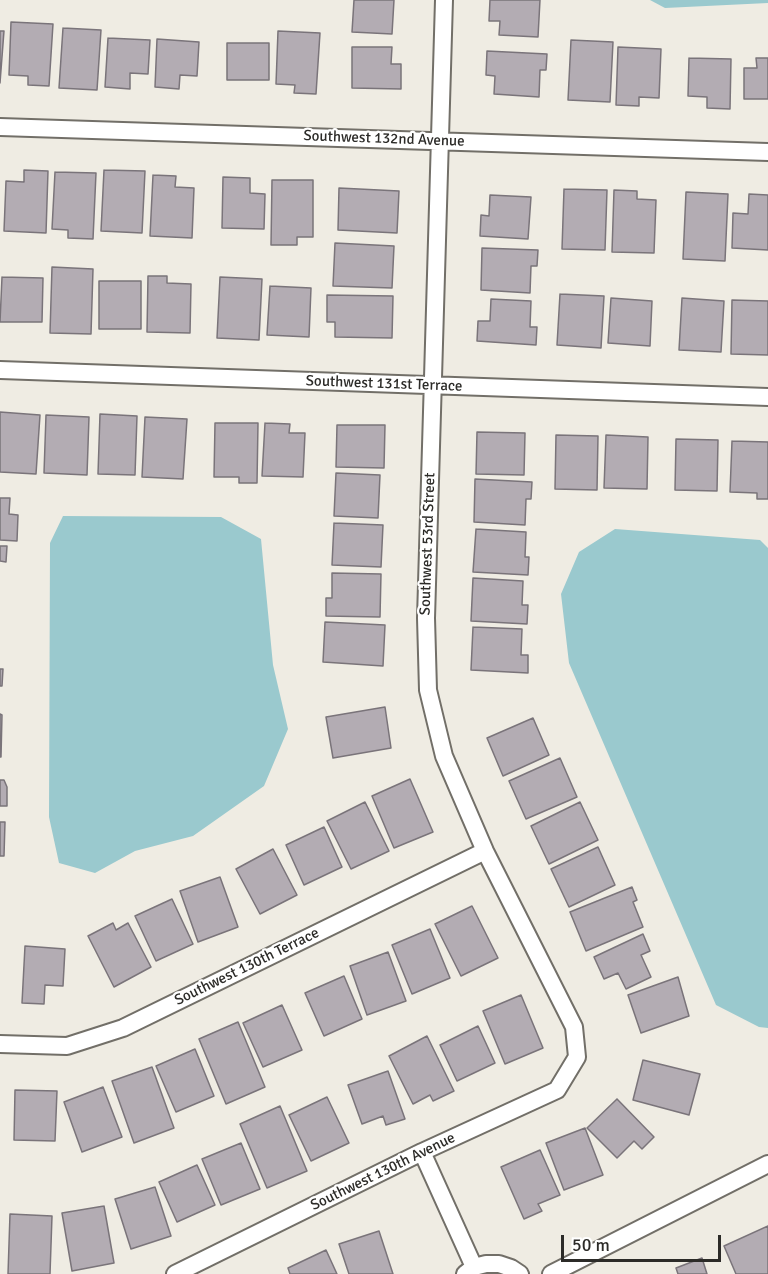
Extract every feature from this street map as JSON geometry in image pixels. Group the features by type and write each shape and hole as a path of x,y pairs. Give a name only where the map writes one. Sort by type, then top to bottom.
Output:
{"street":[{"name":"Southwest 53rd Street","path":"444,0 426,618 428,690 444,756 484,851 574,1027 577,1057"},
{"name":"Southwest 132nd Avenue","path":"0,127 768,152"},
{"name":"Southwest 131st Terrace","path":"0,370 768,397"},
{"name":"Southwest 130th Terrace","path":"0,1044 67,1046 123,1028 484,851"},
{"name":"Southwest 130th Avenue","path":"175,1274 422,1152 556,1090 577,1057"},
{"path":"422,1152 469,1271 486,1263 499,1264 520,1274"},
{"path":"551,1274 768,1164"}],"water":[{"path":"650,0 768,0 768,3 665,8"},
{"path":"63,516 221,517 261,539 273,665 288,729 264,786 193,836 135,851 95,873 59,863 49,817 50,543"},
{"path":"615,529 760,540 768,548 768,1028 759,1027 716,1005 569,663 561,594 579,552"}],"building":[{"path":"354,0 394,0 392,34 352,32"},
{"path":"490,0 540,0 538,37 499,35 500,21 489,21"},
{"path":"11,22 53,24 49,86 28,85 28,76 9,75"},
{"path":"63,28 101,30 97,90 59,88"},
{"path":"0,31 4,31 0,83"},
{"path":"278,31 320,33 316,94 294,93 295,85 276,84"},
{"path":"108,38 150,40 148,74 130,73 130,89 105,87"},
{"path":"157,39 199,42 197,76 180,75 179,89 155,87"},
{"path":"571,40 613,42 610,102 568,100"},
{"path":"227,43 269,43 269,80 227,80"},
{"path":"352,47 392,47 391,64 401,64 401,89 352,88"},
{"path":"618,47 661,49 659,98 639,97 639,106 616,105"},
{"path":"487,51 547,54 546,70 540,70 539,97 494,94 495,76 486,75"},
{"path":"689,58 731,59 730,109 707,108 707,97 688,96"},
{"path":"756,58 768,58 768,99 744,99 744,68 757,68"},
{"path":"24,170 48,171 46,233 4,231 6,181 24,182"},
{"path":"104,170 145,171 142,233 101,231"},
{"path":"55,172 96,173 93,239 68,238 68,230 52,229"},
{"path":"153,175 176,176 175,187 194,188 192,238 150,236"},
{"path":"223,177 250,178 250,193 265,194 264,229 222,228"},
{"path":"272,180 313,180 313,237 297,237 297,245 271,245"},
{"path":"339,188 399,191 397,233 338,230"},
{"path":"564,189 607,190 605,250 562,249"},
{"path":"614,190 637,191 637,199 656,200 654,253 612,252"},
{"path":"686,192 728,194 725,261 683,259"},
{"path":"749,194 768,195 768,250 732,248 733,213 748,214"},
{"path":"490,195 531,197 528,239 480,236 481,215 489,216"},
{"path":"335,243 394,246 392,288 333,286"},
{"path":"482,248 538,250 537,266 531,266 530,293 481,290"},
{"path":"52,267 93,269 91,334 50,333"},
{"path":"148,276 167,276 167,283 191,284 190,333 147,332"},
{"path":"2,277 43,278 42,322 0,322"},
{"path":"220,277 262,279 259,340 217,338"},
{"path":"99,281 141,281 141,329 99,329"},
{"path":"270,286 311,288 309,337 267,335"},
{"path":"560,294 604,296 601,348 557,345"},
{"path":"327,295 393,296 392,338 335,337 335,322 327,322"},
{"path":"611,298 652,301 650,346 608,343"},
{"path":"682,298 724,301 721,352 679,350"},
{"path":"491,299 531,301 530,327 537,327 536,345 477,341 478,321 490,321"},
{"path":"732,300 768,301 768,355 731,354"},
{"path":"0,412 40,415 36,474 0,472"},
{"path":"100,414 137,416 135,475 98,474"},
{"path":"46,415 89,417 87,475 44,473"},
{"path":"145,417 187,419 183,479 142,477"},
{"path":"215,423 258,423 257,483 239,483 239,477 214,477"},
{"path":"265,423 290,424 289,433 305,433 303,477 262,476"},
{"path":"337,425 385,425 384,468 336,467"},
{"path":"477,432 525,433 524,475 476,474"},
{"path":"556,435 598,436 597,490 555,489"},
{"path":"606,435 648,437 647,489 604,488"},
{"path":"676,439 718,440 717,491 675,490"},
{"path":"732,441 768,442 768,499 757,499 757,493 730,492"},
{"path":"336,473 380,475 378,518 334,516"},
{"path":"475,479 532,482 531,499 526,499 525,525 474,522"},
{"path":"0,498 10,498 9,514 18,515 17,541 0,540"},
{"path":"334,523 383,525 381,567 332,565"},
{"path":"476,529 526,532 525,557 529,557 528,575 473,572"},
{"path":"0,546 7,546 6,562 0,561"},
{"path":"332,573 381,574 380,617 326,616 326,598 332,598"},
{"path":"473,578 523,581 522,605 528,605 527,624 471,621"},
{"path":"325,622 385,625 383,666 323,662"},
{"path":"473,627 522,629 521,655 528,655 528,673 471,670"},
{"path":"0,669 3,669 2,686 0,686"},
{"path":"385,707 391,748 333,758 326,717"},
{"path":"0,714 2,715 1,757 0,757"},
{"path":"533,718 549,755 503,776 487,738"},
{"path":"560,758 577,797 526,819 509,781"},
{"path":"410,779 433,832 394,848 372,796"},
{"path":"0,780 4,780 7,787 7,806 0,806"},
{"path":"365,802 389,851 351,869 327,821"},
{"path":"580,802 598,840 549,864 531,826"},
{"path":"0,822 5,822 4,856 0,856"},
{"path":"324,827 342,867 304,885 286,845"},
{"path":"598,847 615,885 569,907 551,869"},
{"path":"273,849 297,895 260,914 236,869"},
{"path":"220,877 238,927 198,942 180,891"},
{"path":"632,887 637,900 633,902 643,927 586,951 570,912"},
{"path":"172,899 193,944 156,961 135,916"},
{"path":"472,906 498,958 461,976 435,924"},
{"path":"113,923 116,930 128,923 151,967 114,987 88,936"},
{"path":"430,929 450,978 412,994 392,945"},
{"path":"643,934 650,951 641,955 651,977 626,989 618,973 604,979 594,957"},
{"path":"25,946 65,949 63,986 45,985 44,1004 22,1003"},
{"path":"388,952 406,1001 367,1015 350,966"},
{"path":"344,976 362,1019 324,1036 305,993"},
{"path":"678,977 689,1016 641,1033 628,995"},
{"path":"521,995 543,1048 505,1064 483,1011"},
{"path":"282,1005 302,1050 263,1067 243,1023"},
{"path":"238,1022 265,1087 226,1104 199,1039"},
{"path":"478,1026 495,1063 457,1081 440,1045"},
{"path":"427,1036 454,1091 433,1101 430,1095 413,1104 389,1056"},
{"path":"195,1049 214,1096 176,1112 156,1066"},
{"path":"643,1060 700,1074 689,1115 633,1100"},
{"path":"152,1067 174,1128 134,1143 112,1081"},
{"path":"388,1071 405,1119 386,1125 383,1116 362,1124 348,1085"},
{"path":"103,1087 122,1137 82,1152 64,1102"},
{"path":"15,1090 57,1091 55,1141 14,1140"},
{"path":"327,1097 349,1143 311,1161 289,1115"},
{"path":"617,1099 654,1137 642,1149 634,1141 617,1158 587,1128"},
{"path":"280,1106 307,1171 267,1188 240,1124"},
{"path":"585,1128 603,1175 564,1190 546,1143"},
{"path":"241,1143 260,1189 221,1205 202,1159"},
{"path":"540,1150 560,1195 538,1204 542,1211 524,1219 501,1167"},
{"path":"197,1165 215,1205 177,1222 159,1182"},
{"path":"155,1187 171,1236 131,1249 115,1199"},
{"path":"104,1206 114,1263 72,1271 62,1213"},
{"path":"10,1214 52,1216 50,1274 8,1274"},
{"path":"768,1226 768,1274 736,1274 724,1246"},
{"path":"379,1231 393,1274 349,1274 339,1244"},
{"path":"326,1250 337,1274 290,1274 288,1268"},
{"path":"702,1258 707,1274 678,1274 676,1268"}]}
